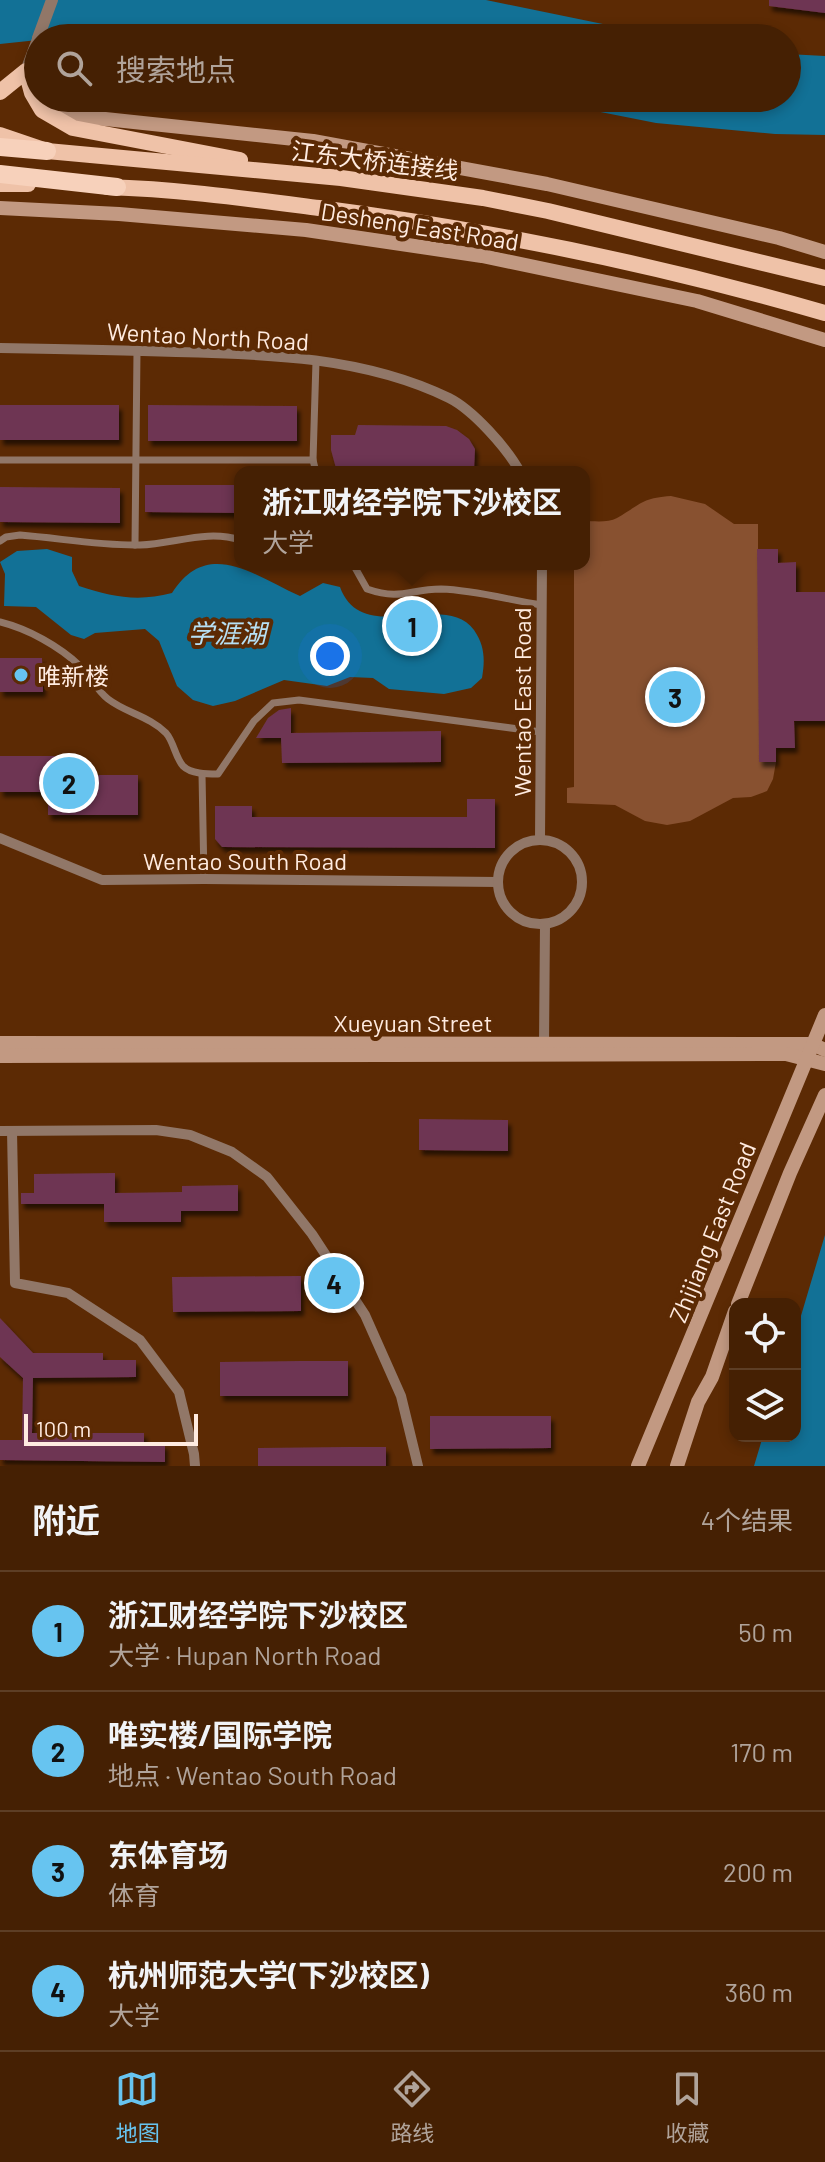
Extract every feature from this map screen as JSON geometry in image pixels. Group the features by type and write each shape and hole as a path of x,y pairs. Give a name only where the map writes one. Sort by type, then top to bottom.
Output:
{"highway":[{"path":"0,92 24,73"},
{"path":"45,112 73,128 233,158 273,172"},
{"name":"江东大桥连接线","path":"0,135 47,151"},
{"name":"江东大桥连接线","path":"0,147 414,187 483,198 825,278"},
{"path":"0,174 271,202 425,222 573,250 825,313"},
{"path":"0,184 117,187"}],"main road":[{"path":"71,112 77,116 313,141 547,184 779,238 825,252"},
{"name":"Desheng East Road","path":"0,208 119,214 306,230 482,256 697,301 825,340"},
{"name":"Zhijiang East Road","path":"638,1466 806,1059 819,1047 825,1015"},
{"name":"Xueyuan Street","path":"0,1043 819,1047"},
{"path":"0,1056 786,1054 825,1064"},
{"name":"Zhijiang East Road","path":"740,1298 825,1095"},
{"path":"677,1466 698,1402 712,1377 729,1328"}],"street":[{"path":"43,24 52,0"},
{"name":"Wentao North Road","path":"0,348 267,354 351,366 404,380 452,399 485,428 517,466"},
{"path":"135,545 137,351"},
{"path":"314,466 316,361"},
{"path":"0,460 313,460"},
{"path":"0,541 20,535 135,545 164,544 213,535 234,539"},
{"path":"356,570 367,589 388,596 437,589 542,605"},
{"name":"Wentao East Road","path":"540,839 542,570"},
{"path":"0,622 18,627 82,667 95,688 110,701 150,721 168,735 183,766 202,774 218,774 254,721 273,703 299,700 541,732"},
{"path":"202,774 204,879"},
{"name":"Wentao South Road","path":"0,838 102,880 498,882"},
{"path":"540,839 567,849 576,859 582,886 570,912 559,920 545,924 531,923 507,908 500,896 498,882 506,857 527,841 540,839"},
{"path":"544,1044 545,924"},
{"path":"195,1466 179,1392 140,1340 68,1293 15,1283 6,1131 156,1130 190,1135 232,1152 267,1177 312,1234 365,1315 401,1396 418,1466"}],"shaded area":[{"path":"671,496 705,504 734,524 758,524 758,549 778,549 776,762 773,779 767,791 751,797 733,798 690,821 667,825 645,821 615,805 567,803 567,788 574,787 574,570 590,570 590,521 613,520 647,500"}],"water":[{"path":"0,0 486,0 603,24 24,24 24,41 0,44"},
{"path":"801,55 825,56 825,135 775,134 656,123 601,112 801,112"},
{"name":"学涯湖","path":"47,549 72,557 72,571 79,586 114,595 136,598 172,593 186,576 201,567 217,564 250,572 300,596 323,583 340,587 351,605 366,614 384,617 444,615 461,619 474,630 482,647 482,678 471,688 444,694 389,689 373,678 350,677 327,686 284,680 235,701 213,706 193,700 177,686 159,641 145,629 95,633 84,639 71,635 36,607 4,606 5,574 0,562 17,551"},
{"path":"825,1235 825,1466 754,1466 761,1442 801,1442 801,1316"}],"building":[{"path":"769,0 825,0 825,13 769,6"},
{"path":"0,405 119,405 119,440 0,440"},
{"path":"148,405 297,406 297,441 148,441"},
{"path":"358,425 446,426 469,439 475,449 474,466 335,466 331,435 355,435"},
{"path":"145,485 234,485 234,513 145,512"},
{"path":"0,487 120,488 120,523 0,522"},
{"path":"757,549 778,549 778,563 796,562 796,592 825,592 825,721 794,721 795,748 776,748 776,762 759,762"},
{"name":"唯新楼","path":"0,658 42,658 43,692 0,692"},
{"path":"291,708 291,733 441,731 441,762 282,763 281,738 256,738 268,718 279,710"},
{"path":"0,756 58,756 58,775 138,775 138,815 48,815 48,792 0,792"},
{"path":"467,799 495,799 495,848 222,847 215,839 215,806 252,806 252,817 467,817"},
{"path":"419,1119 508,1120 508,1151 419,1150"},
{"path":"115,1173 115,1193 182,1192 182,1186 238,1185 238,1211 181,1211 181,1222 104,1222 104,1204 21,1204 21,1193 34,1193 34,1174"},
{"path":"301,1276 301,1311 173,1312 172,1277"},
{"path":"0,1318 33,1353 103,1353 103,1360 136,1360 136,1377 33,1378 32,1433 144,1433 144,1444 165,1444 165,1462 0,1460 0,1440 22,1440 23,1378 0,1357"},
{"path":"348,1361 348,1396 220,1396 220,1362"},
{"path":"430,1416 551,1416 551,1448 430,1449"},
{"path":"386,1447 386,1466 258,1466 258,1448"}],"place":[{"name":"浙江财经学院下沙校区","path":"412,626"},
{"name":"唯新楼","path":"21,675"},
{"name":"东体育场","path":"675,697"},
{"name":"唯实楼/国际学院","path":"69,783"},
{"name":"杭州师范大学(下沙校区)","path":"334,1283"}]}
